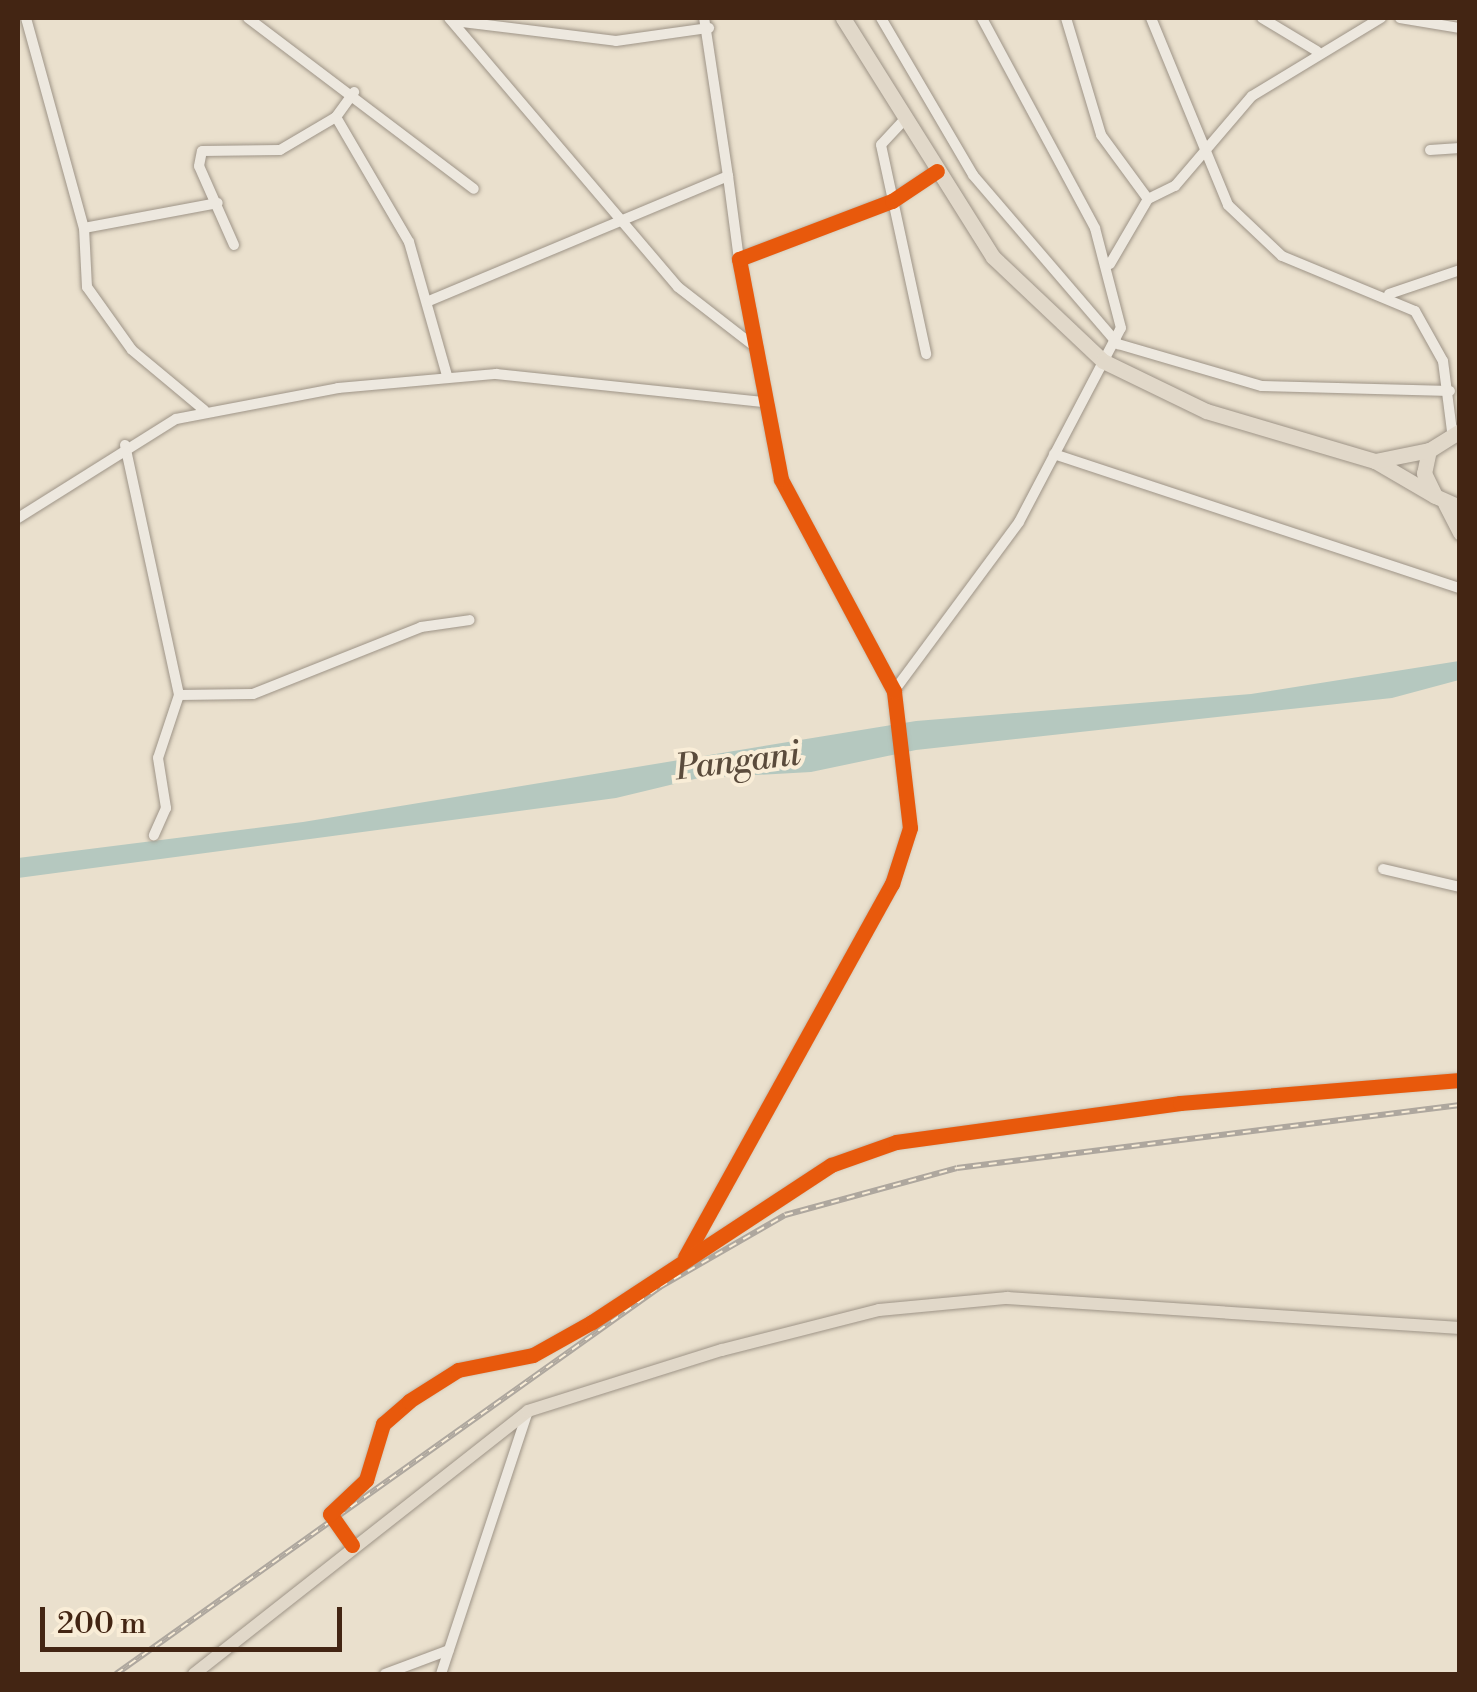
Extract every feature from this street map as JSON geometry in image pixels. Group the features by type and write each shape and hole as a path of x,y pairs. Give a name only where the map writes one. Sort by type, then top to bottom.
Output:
{"highway":[{"path":"844,18 993,257 1103,361 1206,411 1374,461 1446,502"},
{"path":"1374,461 1429,450 1456,431"},
{"path":"1429,450 1424,474 1446,502 1460,532"}],"main road":[{"path":"194,1674 352,1545 528,1411 862,1315 970,1300 1460,1328"}],"street":[{"path":"26,18 84,228 88,287 132,350 204,410"},
{"path":"248,18 354,92 474,189"},
{"path":"882,18 994,203 1118,344 1262,386 1450,391"},
{"path":"894,691 1019,522 1103,361 1118,344 1110,264 982,18"},
{"path":"1066,18 1101,135 1148,198"},
{"path":"1151,18 1228,205 1256,239 1318,273 1389,294 1426,324 1450,391 1456,431"},
{"path":"1262,18 1317,51"},
{"path":"1110,264 1148,198 1175,186 1252,96 1317,51 1381,18"},
{"path":"1400,18 1460,28"},
{"path":"451,20 565,24 616,42 706,22 761,402 781,479 894,691 900,717 910,828 892,884 685,1256"},
{"path":"451,20 529,120 627,223 678,287 754,346"},
{"path":"234,244 199,166 202,151 280,150 336,117 354,92"},
{"path":"336,117 409,242 429,302 446,375"},
{"path":"905,120 881,146 926,354"},
{"path":"1430,150 1460,148"},
{"path":"740,258 892,201 937,172"},
{"path":"429,302 627,223 728,176"},
{"path":"84,228 218,203"},
{"path":"1389,294 1460,270"},
{"path":"18,518 125,444 204,410 446,375 761,402"},
{"path":"125,444 179,696 160,747 166,808 154,835"},
{"path":"1054,454 1460,588"},
{"path":"179,696 253,694 421,626 470,620"},
{"path":"1383,869 1460,887"},
{"path":"352,1545 330,1514 366,1480 383,1424 408,1402 458,1370 533,1355 830,1166 896,1142 1180,1103 1460,1080"},
{"path":"441,1674 528,1411"},
{"path":"385,1674 450,1650"}],"water":[{"name":"Pangani","path":"1459,661 1459,680 1392,698 916,750 811,772 699,778 616,798 18,878 18,858 303,822 916,721 1251,694"}],"railway":[{"path":"116,1674 660,1287 785,1215 957,1168 1460,1105"}],"cycle path":[{"path":"685,1257 892,884 910,828 894,691 781,479 739,259 892,201 937,171"},
{"path":"352,1545 330,1514 366,1480 383,1424 409,1401 458,1370 533,1355 592,1322 831,1165 896,1142 1180,1103 1460,1080"}]}
